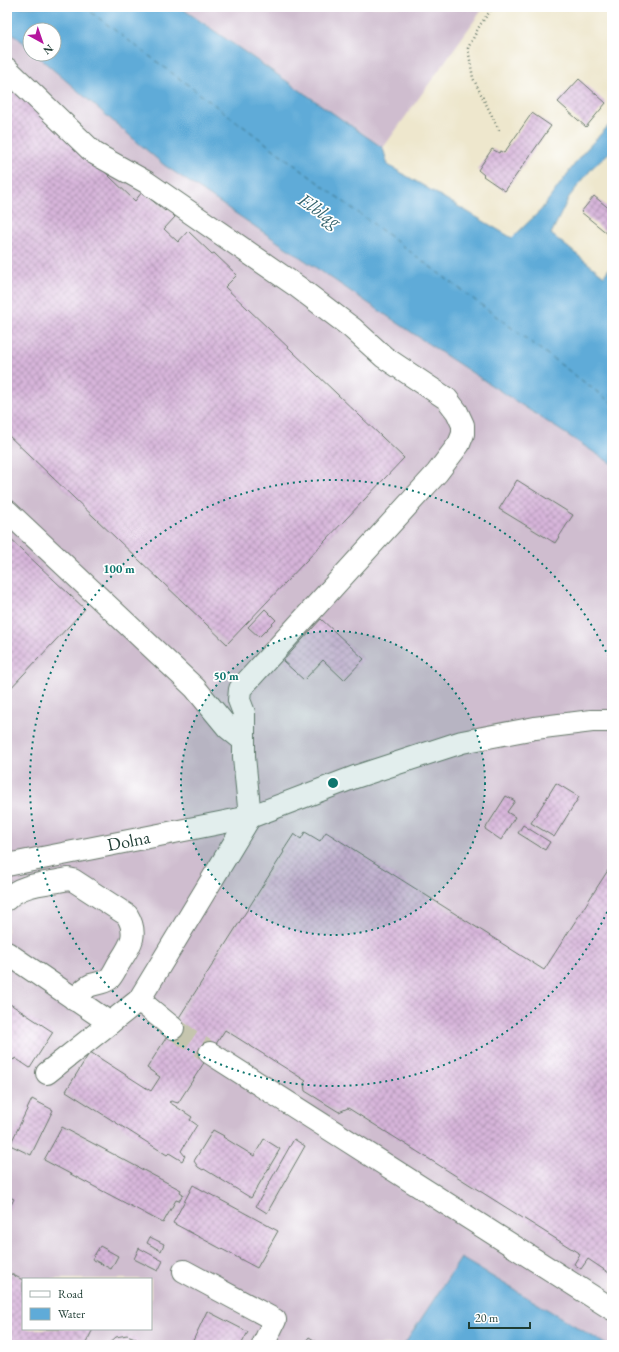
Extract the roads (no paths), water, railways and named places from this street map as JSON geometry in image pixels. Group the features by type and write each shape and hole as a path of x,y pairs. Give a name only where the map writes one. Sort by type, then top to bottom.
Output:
{"street":[{"path":"7,69 94,153 146,182 298,287 352,328 384,357 448,399 458,412 463,425 463,434 459,444 437,473 240,689 239,700 244,713 244,741 250,817 139,1000 47,1073"},
{"path":"7,511 195,688 228,728 244,741"},
{"path":"212,708 220,703 231,700 239,700"},
{"name":"Dolna","path":"7,865 250,817 355,777 462,742 535,728 592,721 612,721"},
{"path":"7,899 16,892 29,887 68,879 73,880 127,915 133,932 131,943 111,977 85,988 75,1000"},
{"path":"7,953 110,1023"},
{"path":"139,1000 173,1028"},
{"path":"210,1052 612,1309"},
{"path":"184,1271 276,1320 263,1345"}],"water":[{"name":"Elbląg","path":"7,7 180,7 383,148 388,165 512,238 541,210 582,154 612,122 612,150 593,167 569,197 551,234 604,276 612,264 612,464 445,355 164,165 44,62 62,62 62,22 22,22 22,42 7,28"},
{"path":"461,1258 607,1345 404,1345"}],"tunnel":[{"path":"173,1028 210,1053"}]}
